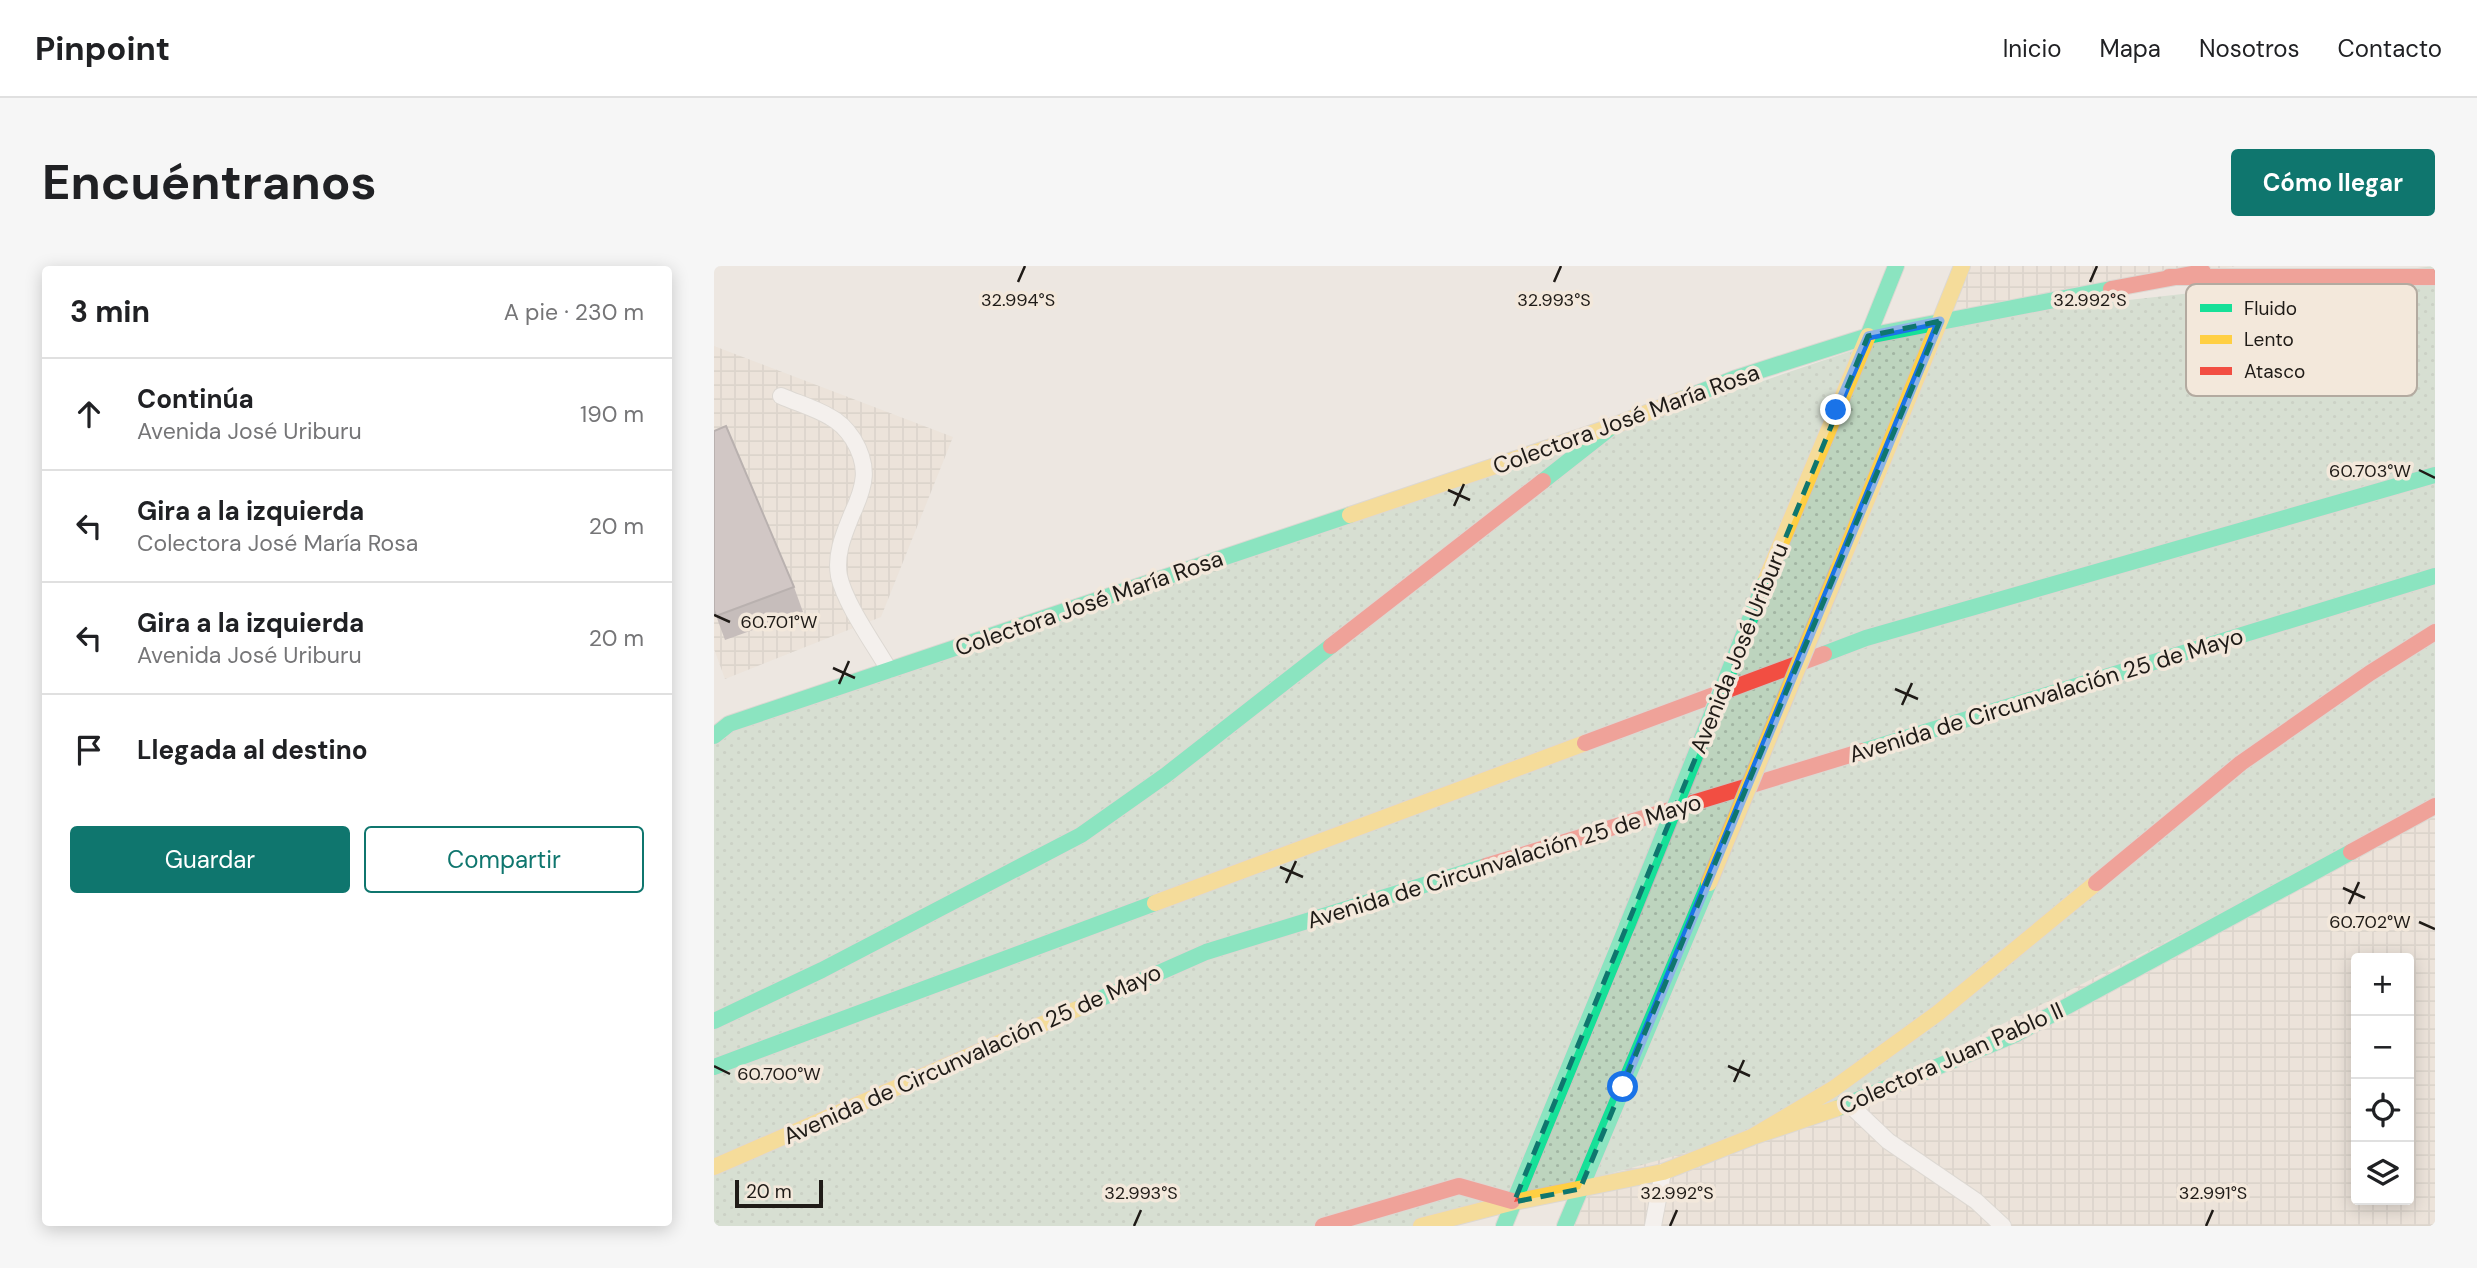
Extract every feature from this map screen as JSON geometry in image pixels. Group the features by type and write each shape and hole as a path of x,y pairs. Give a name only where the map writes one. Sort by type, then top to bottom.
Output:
{"main road":[{"name":"Avenida José Uriburu","path":"1504,1226 1896,266"},
{"path":"1565,1226 1962,266"},
{"name":"Colectora José María Rosa","path":"714,736 729,724 1613,426 1736,379 1868,336 2236,266"},
{"path":"2169,277 2435,277"},
{"path":"714,1021 846,958 1081,835 1166,775 1613,426"},
{"path":"714,1067 1866,638 2435,475"},
{"name":"Avenida de Circunvalación 25 de Mayo","path":"714,1167 1206,952 2435,576"},
{"path":"1752,1138 1833,1089 1938,1013 2241,763 2370,673 2435,632"},
{"name":"Colectora Juan Pablo II","path":"1421,1226 1514,1202 1663,1172 1849,1104 2016,1034 2435,806"},
{"name":"Colectora Juan Pablo II","path":"1323,1226 1459,1186 1514,1202"}],"lane":[{"path":"781,396 832,418 848,431 860,450 866,470 860,496 838,554 839,575 845,594 889,670"},
{"path":"1849,1104 1888,1141 1976,1201 1999,1225"},
{"path":"1653,1226 1663,1172"}],"highlighted area":[{"path":"1940,321 1580,1189 1514,1202 1868,336"}],"shaded area":[{"path":"1962,266 2236,266 1940,321"},
{"path":"714,346 953,437 881,617 725,679 714,649"},
{"path":"2435,806 2435,1226 1565,1226 1580,1189"}],"green space":[{"path":"2435,266 2435,806 1822,1115 1421,1226 714,1226 714,736 1940,321 2186,294 2186,396 2417,396 2417,284 2273,284"}],"building":[{"path":"726,426 794,587 716,616 714,431"}],"traffic: fast":[{"path":"1868,336 1896,266"},
{"path":"1683,399 1736,378 1868,336 2111,289"},
{"path":"1543,481 1613,426"},
{"path":"1824,654 1866,638 2435,475"},
{"path":"714,736 729,724 1350,515"},
{"path":"1863,751 2435,576"},
{"path":"1627,926 1764,584"},
{"path":"714,1021 822,970 1081,835 1166,775 1331,646"},
{"path":"1838,1108 2016,1034 2351,852"},
{"path":"1077,1009 1206,952 1486,866"},
{"path":"1565,1226 1709,883"},
{"path":"714,1067 1155,903"},
{"path":"1504,1226 1627,926"}],"traffic: slow":[{"path":"1940,321 1962,266"},
{"path":"1839,568 1940,321"},
{"path":"1764,584 1868,336"},
{"path":"1350,515 1613,426 1683,399"},
{"path":"1709,883 1839,568"},
{"path":"1155,903 1585,743"},
{"path":"1752,1137 1833,1089 1938,1013 2096,883"},
{"path":"714,1167 1077,1009"},
{"path":"1421,1226 1514,1202 1663,1172 1752,1137 1838,1108"}],"traffic: jam":[{"path":"2111,289 2203,272"},
{"path":"2169,277 2435,277"},
{"path":"1331,646 1543,481"},
{"path":"2096,883 2241,763 2370,673 2435,632"},
{"path":"1585,743 1824,654"},
{"path":"1486,866 1863,751"},
{"path":"2351,852 2435,806"},
{"path":"1323,1226 1459,1186 1512,1201"}],"route":[{"path":"1623,1087 1940,321 1868,336 1836,410"}]}
